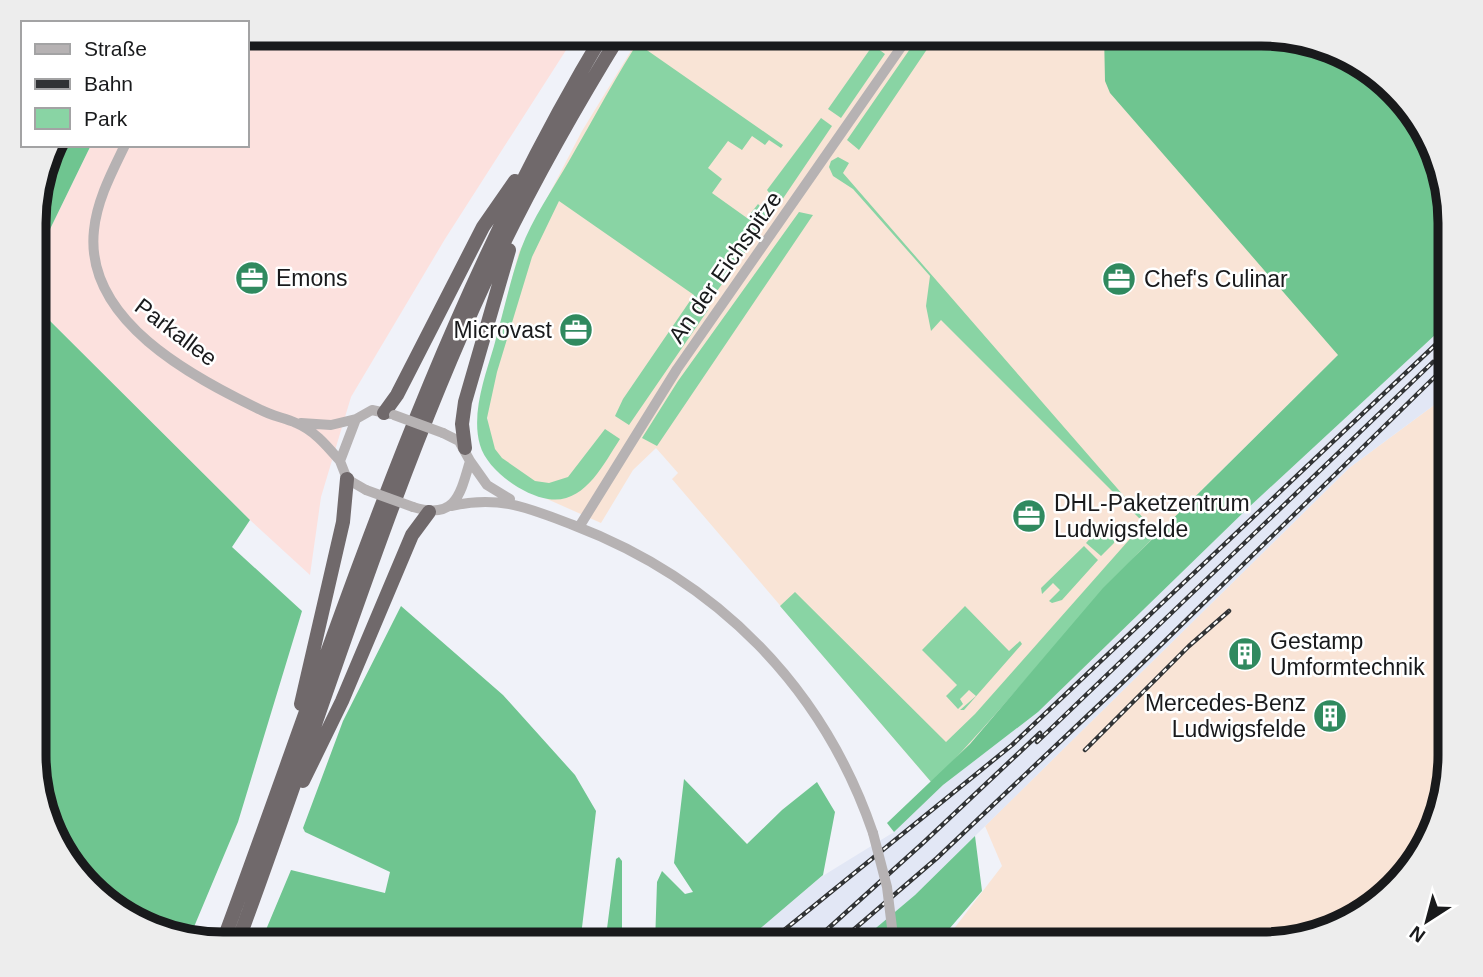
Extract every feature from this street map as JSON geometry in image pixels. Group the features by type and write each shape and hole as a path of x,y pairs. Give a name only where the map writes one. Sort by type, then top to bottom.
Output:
{"highway":[{"path":"226,932 434,372 533,158 597,46"},
{"path":"241,932 435,397 488,275 536,182 614,46"},
{"path":"389,414 483,228 533,158"},
{"path":"468,454 462,424 465,401 504,264 536,182"},
{"path":"284,775 343,522 347,479"},
{"path":"289,803 310,769 342,701 412,535 429,512"}],"street":[{"name":"An der Eichspitze","path":"579,527 677,369 902,46"},
{"name":"Parkallee","path":"124,147 106,187 94,230 93,251 103,289 117,312 138,333 180,364 263,412 297,423"},
{"path":"297,423 331,425 356,419 372,410 443,433 459,440 487,485 519,505"},
{"path":"340,461 356,419"},
{"path":"297,423 321,439 340,461 347,479 366,490 429,512 451,506 499,500 519,505 637,552 675,574 716,603 759,642 788,676 827,730 853,780 873,833 887,887 893,931"},
{"path":"451,506 457,498 468,454"}],"shaded area":[{"path":"248,46 569,46 445,239 351,397 321,497 310,575 250,520 46,317 46,237 90,147 248,147"},
{"path":"634,46 1283,47 1317,55 1339,64 1359,75 1394,106 1414,134 1428,166 1434,188 1437,227 1338,355 1103,588 970,744 932,783 672,479 678,473 656,448 633,470 601,523 538,495 492,464 484,386 519,252 582,131"},
{"path":"1437,333 1437,403 1349,468 915,895 872,931 757,931 821,877 894,832 943,785 1038,712 1248,508"},
{"path":"1437,403 1437,766 1434,789 1419,833 1394,871 1377,888 1349,908 1295,928 1272,931 952,931 1002,866 985,826 1349,468"}],"green space":[{"path":"636,46 641,46 783,145 781,148 769,140 765,145 752,136 742,150 728,141 708,168 722,179 712,193 747,218 758,204 771,217 709,302 708,310 629,425 615,416 623,399 694,295 559,201 532,257 497,372 487,418 495,449 502,458 535,481 549,483 568,477 605,429 620,439 599,471 582,490 561,499 548,499 538,497 507,480 484,454 477,421 480,395 521,249 543,204"},
{"path":"872,46 885,54 841,118 828,109"},
{"path":"912,46 929,46 859,150 847,140"},
{"path":"1104,46 1283,47 1317,55 1359,75 1377,89 1401,115 1414,134 1428,166 1437,211 1437,333 1248,508 1038,712 943,785 894,832 887,823 970,744 1103,588 1338,355 1110,93 1105,81"},
{"path":"821,118 832,126 782,200 773,198 767,190"},
{"path":"63,147 90,147 46,237 47,200"},
{"path":"838,157 849,163 843,173 1157,534 1099,595 932,783 780,606 795,592 946,742 975,714 1144,523 941,320 931,331 926,306 930,276 853,189 833,176 829,167 831,161"},
{"path":"799,212 813,215 657,446 642,438 678,381"},
{"path":"46,317 250,520 232,547 302,611 238,822 193,929 144,913 106,888 82,862 59,822 49,789 46,754"},
{"path":"1102,525 1115,538 1114,543 1101,556 1086,543"},
{"path":"1084,546 1098,560 1062,600 1052,603 1049,601 1060,590 1053,583 1042,594 1041,588"},
{"path":"401,606 503,695 575,775 596,811 581,932 265,932 291,870 385,893 390,872 305,832 303,828 343,721"},
{"path":"965,606 1009,651 1020,641 1022,644 964,710 960,710 976,696 969,690 960,699 963,704 958,709 946,696 957,685 922,650"},
{"path":"684,779 747,844 782,810 817,782 835,812 823,875 757,931 655,932 657,882 662,871 685,894 693,892 674,863"},
{"path":"975,836 982,891 947,931 872,931 915,895"},
{"path":"619,857 622,861 622,932 607,932 616,859"}],"railway":[{"path":"782,931 1012,745 1437,343"},
{"path":"1037,742 1433,362"},
{"path":"852,931 937,858 1122,683 1437,375"},
{"path":"1085,750 1189,646 1229,611"},
{"path":"825,931 1040,733"}],"place":[{"name":"Emons","path":"252,278"},
{"name":"Chef's Culinar","path":"1119,279"},
{"name":"Microvast","path":"576,330"},
{"name":"DHL-Paketzentrum Ludwigsfelde","path":"1029,516"},
{"name":"Gestamp Umformtechnik","path":"1245,654"},
{"name":"Mercedes-Benz Ludwigsfelde","path":"1330,716"}]}
